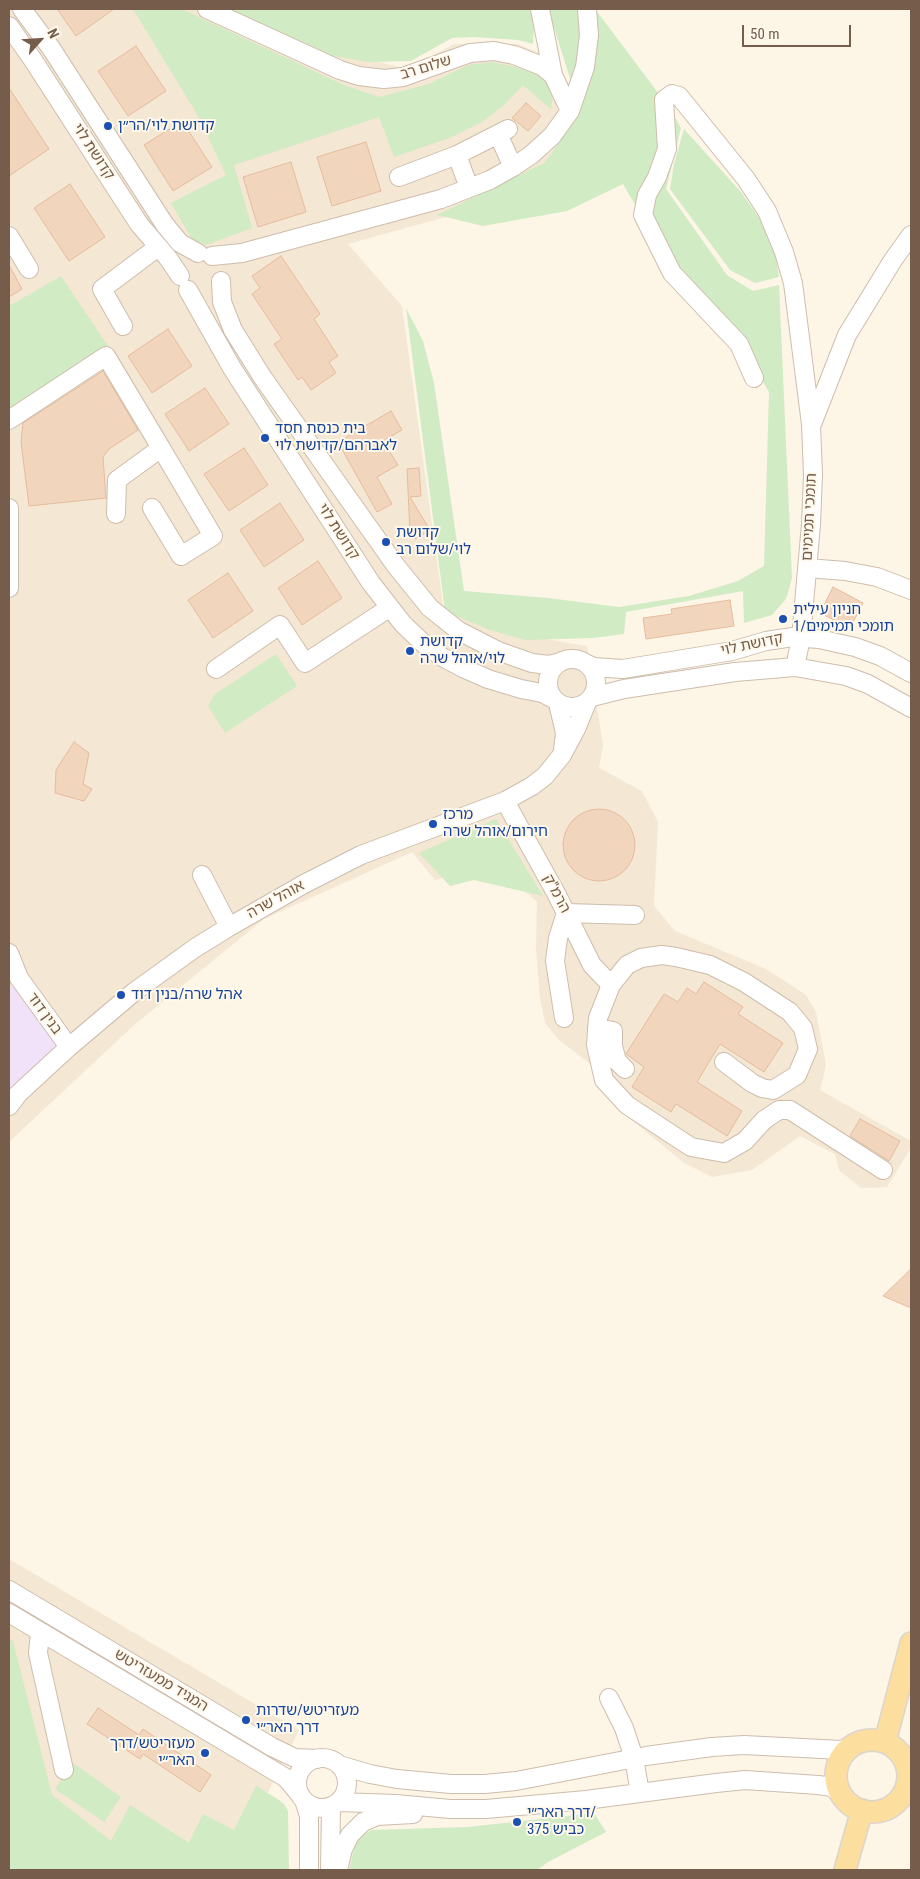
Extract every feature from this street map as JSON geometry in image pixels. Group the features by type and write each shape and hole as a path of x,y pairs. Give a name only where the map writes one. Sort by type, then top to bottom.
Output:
{"main road":[{"path":"885,1742 911,1643"},
{"path":"873,1739 885,1742 894,1747 903,1756 908,1768 908,1781 904,1793 896,1803 885,1810 872,1812 862,1810 851,1805 842,1796 836,1782 836,1769 841,1757 849,1748 861,1741 873,1739"},
{"path":"845,1870 862,1810"}],"street":[{"name":"קדושת לוי","path":"22,9 51,48 165,225 180,243 205,254"},
{"name":"שלום רב","path":"207,9 340,70 359,76 384,79 403,77 470,53 494,51 514,55 542,66 553,74"},
{"path":"540,9 553,74 570,111"},
{"path":"264,247 236,263 214,290 207,294 196,294 184,283 181,268 184,261 190,256 232,254 264,247 441,199 513,167 532,155 552,136 570,111 585,67 589,35 587,9"},
{"name":"קדושת לוי","path":"9,26 139,224 168,258 232,368 389,608 419,640 442,657 488,679 542,693 556,701"},
{"name":"תומכי תמימים","path":"754,378 738,344 672,273 643,215 647,195 657,177 667,148 664,100 672,94 679,96 746,179 767,211 784,252 793,283 812,424 813,475 801,638 794,667"},
{"path":"399,177 457,155 503,132 513,167"},
{"path":"457,155 469,188"},
{"path":"812,424 847,335 893,260 911,235"},
{"path":"9,236 29,269"},
{"path":"123,326 102,289 158,247"},
{"path":"205,254 220,264 222,278"},
{"name":"קדושת לוי","path":"222,278 222,302 226,316 243,346 396,566 430,608 459,631 498,651 532,663 549,665 561,662"},
{"path":"9,420 106,356 213,536 181,556 152,508"},
{"path":"116,514 117,480 162,448"},
{"path":"9,508 9,588"},
{"path":"807,568 845,571 869,576 911,590"},
{"path":"216,669 280,625 305,663 389,608"},
{"name":"קדושת לוי","path":"587,664 594,667 622,668 732,651 766,641 793,637 819,639 855,647 880,656 911,673"},
{"path":"556,701 564,706 576,707 589,700 596,686 596,680 595,674 587,664 572,659 561,662 552,670 548,682 565,732 562,755"},
{"name":"קדושת לוי","path":"589,700 624,689 707,676 794,667 846,676 868,684 911,708"},
{"name":"אוהל שרה","path":"12,1100 69,1047 134,992 195,948 229,927 304,884 362,856 504,801 532,786 545,776 562,755 589,700"},
{"name":"הרמ\"ק","path":"504,801 566,913 592,965 611,985"},
{"path":"202,874 229,927"},
{"path":"564,1018 555,962 558,938 566,913 635,915"},
{"name":"בנין דוד","path":"9,953 12,971 69,1047"},
{"path":"724,1062 752,1083 762,1088 773,1090 798,1075 808,1050 803,1028 790,1012 744,982 710,965 662,955 641,958 627,965 611,985 598,1018 596,1045 604,1080 627,1105 692,1147 724,1154 745,1141 764,1120 779,1110 790,1110 883,1170"},
{"path":"597,1028 613,1031 613,1046 617,1061 625,1068"},
{"name":"המגיד ממעזריטש","path":"9,1590 272,1747 294,1758 317,1759"},
{"name":"המגיד ממעזריטש","path":"9,1613 286,1778 303,1798"},
{"path":"40,1632 38,1654 64,1770"},
{"path":"609,1698 624,1728 634,1758 640,1793"},
{"path":"309,1870 309,1816 298,1781 300,1773 310,1762 317,1759 325,1758 339,1765 397,1779 451,1784 485,1784 516,1781 634,1758 712,1747 744,1745 841,1750 849,1748"},
{"path":"330,1870 335,1804 344,1796 347,1788 347,1779 339,1765"},
{"path":"338,1870 343,1850 350,1834 363,1822 377,1816 502,1808 586,1800 745,1780 818,1784 832,1787 842,1796"},
{"path":"303,1798 317,1808 335,1804 396,1804 450,1810"}],"shaded area":[{"path":"9,9 228,9 343,53 407,69 454,44 518,44 555,60 581,107 550,167 449,216 348,244 402,306 443,605 453,602 534,637 587,646 603,745 599,768 642,791 658,822 654,906 675,931 766,969 806,995 816,1012 826,1065 820,1090 911,1141 911,1148 887,1187 861,1188 839,1170 835,1154 800,1136 752,1170 712,1177 684,1163 616,1107 602,1089 594,1067 558,1039 545,1023 540,998 536,949 537,902 521,888 459,874 435,880 412,852 264,919 133,1026 9,1142"},
{"path":"15,985 57,1047 9,1090 9,988"},
{"path":"9,1559 299,1730 248,1832 144,1870 48,1795 9,1658"}],"green space":[{"path":"133,9 182,9 344,85 379,97 429,84 468,65 493,62 515,67 540,75 549,83 553,92 551,109 523,85 504,105 482,122 452,137 394,157 379,117 234,165 252,228 206,245 192,239 171,203 226,175 197,114"},
{"path":"229,9 531,9 534,24 533,44 518,40 474,37 452,38 411,61 368,62 333,56"},
{"path":"548,9 595,9 668,106 681,128 666,189 727,275 753,291 779,285 792,578 786,599 772,615 744,623 743,591 626,612 624,634 593,638 525,640 487,629 445,611 406,308 423,341 434,383 464,591 548,598 619,607 689,596 738,581 764,566 769,392 727,322 705,307 655,239 623,184 567,211 483,226 437,215 544,163 561,141 571,113 571,81"},
{"path":"684,129 741,192 762,222 775,251 779,277 755,283 730,270 670,189 674,164"},
{"path":"61,276 108,346 11,408 9,403 9,306"},
{"path":"276,654 297,686 225,733 208,706 215,694"},
{"path":"496,819 543,896 474,880 450,886 419,853"},
{"path":"9,1639 13,1641 52,1795 111,1841 130,1805 189,1843 203,1814 234,1830 256,1786 279,1800 288,1811 289,1870 9,1870"},
{"path":"73,1763 121,1797 104,1822 55,1789"},
{"path":"594,1813 606,1832 548,1862 537,1870 349,1870 354,1848 360,1837 371,1830 468,1827"}],"building":[{"path":"57,9 114,9 76,36"},
{"path":"136,46 166,91 128,116 98,71"},
{"path":"9,88 49,149 9,176"},
{"path":"526,103 541,116 528,131 512,118"},
{"path":"182,121 212,167 173,191 144,145"},
{"path":"366,142 381,191 332,206 317,157"},
{"path":"291,162 306,212 258,227 243,177"},
{"path":"70,184 105,237 69,261 34,208"},
{"path":"281,256 320,314 314,319 338,356 329,362 336,373 311,390 302,377 298,380 274,344 282,339 252,294 260,288 252,276"},
{"path":"9,265 22,289 9,297"},
{"path":"168,329 192,366 152,393 128,356"},
{"path":"103,371 138,430 109,449 103,457 106,498 29,506 21,442 23,423"},
{"path":"205,388 229,424 189,451 165,414"},
{"path":"391,411 402,430 383,441 398,465 377,477 392,504 377,512 338,442"},
{"path":"244,448 268,485 229,511 204,474"},
{"path":"419,468 421,496 410,497 430,530 415,539 410,532 407,469"},
{"path":"280,503 304,540 264,567 240,530"},
{"path":"318,561 342,598 302,625 278,588"},
{"path":"228,573 253,611 213,638 188,600"},
{"path":"833,587 863,603 850,628 820,613"},
{"path":"730,600 734,626 646,639 643,618 672,614 671,609"},
{"path":"74,742 89,753 83,784 92,789 84,801 55,793 56,770"},
{"path":"599,809 619,815 629,825 635,845 629,865 619,875 599,881 579,875 569,865 563,845 569,825 579,815"},
{"path":"704,982 743,1007 738,1014 783,1043 764,1072 720,1044 697,1082 742,1111 727,1136 676,1104 671,1112 632,1087 644,1067 626,1054 664,994 678,1002 687,988 696,994"},
{"path":"860,1119 900,1141 889,1161 850,1136"},
{"path":"911,1269 911,1308 883,1296"},
{"path":"98,1708 139,1735 143,1729 211,1775 200,1792 143,1754 140,1759 87,1724"}],"place":[{"name":"קדושת לוי/הר״ן","path":"108,126"},
{"name":"בית כנסת חסד לאברהם/קדושת לוי","path":"265,438"},
{"name":"קדושת לוי/שלום רב","path":"386,542"},
{"name":"חניון עילית 1/תומכי תמימים","path":"783,619"},
{"name":"קדושת לוי/אוהל שרה","path":"410,651"},
{"name":"מרכז חירום/אוהל שרה","path":"433,824"},
{"name":"אהל שרה/בנין דוד","path":"121,995"},
{"name":"מעזריטש/שדרות דרך האר״י","path":"246,1720"},
{"name":"מעזריטש/דרך האר״י","path":"205,1753"},
{"name":"דרך האר״י/ כביש 375","path":"517,1822"}]}
